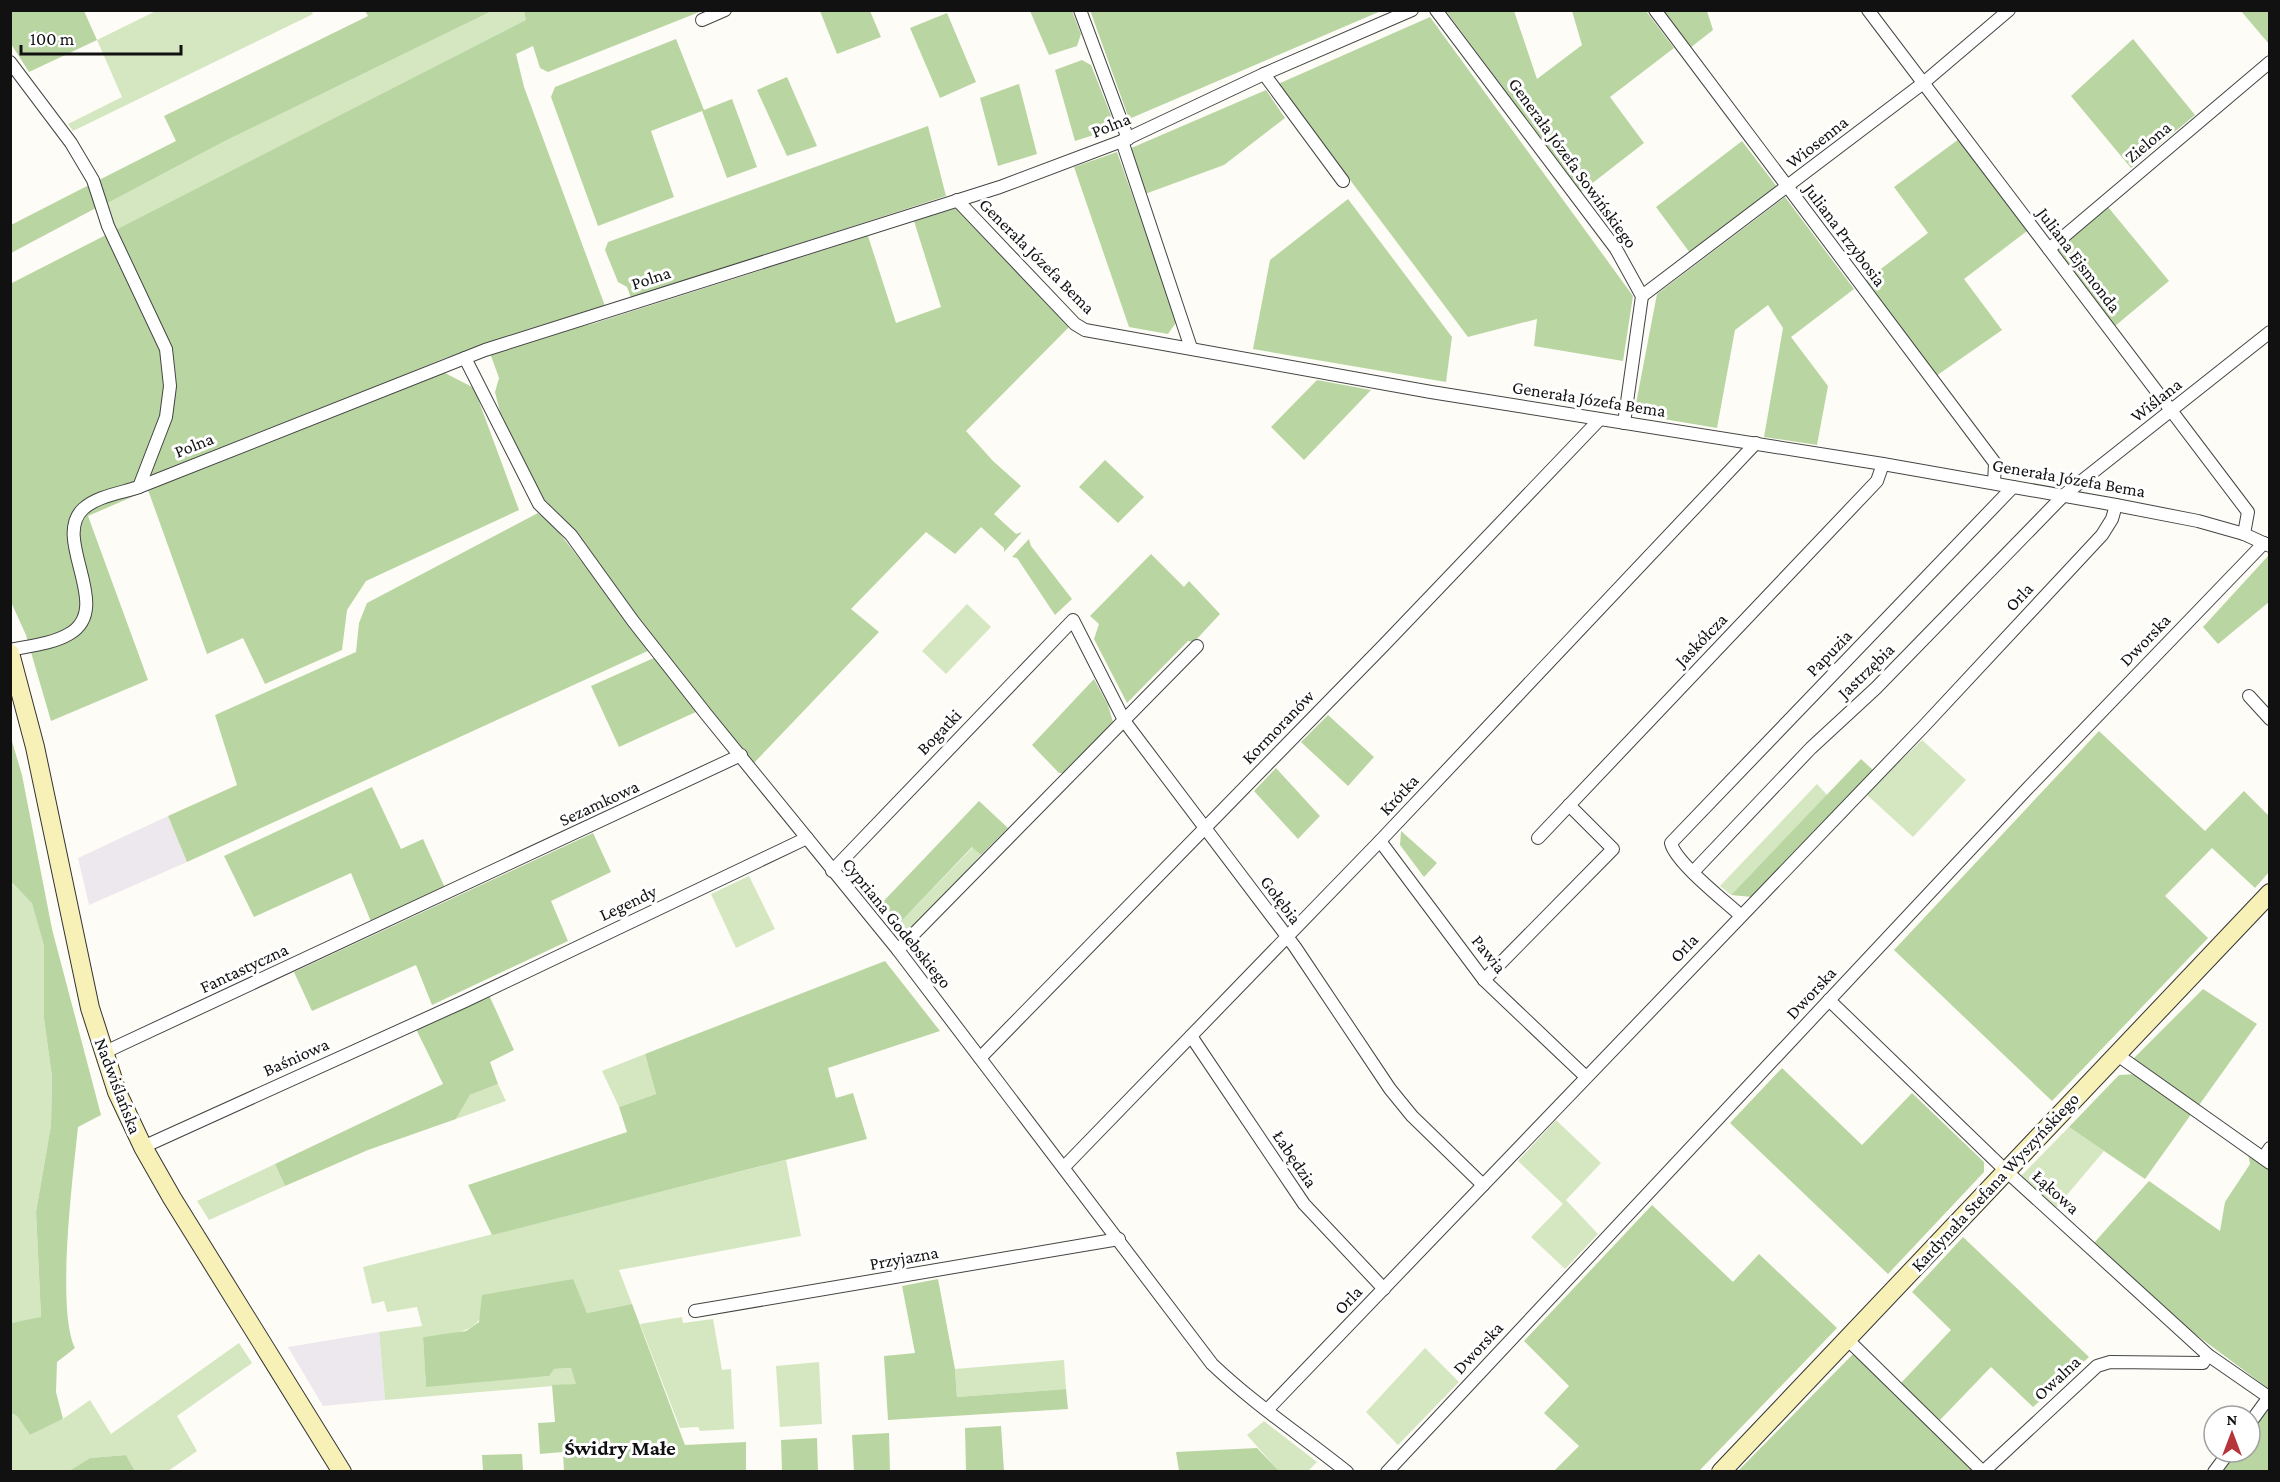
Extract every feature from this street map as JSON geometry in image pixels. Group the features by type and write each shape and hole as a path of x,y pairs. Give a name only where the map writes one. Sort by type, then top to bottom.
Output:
{"main road":[{"name":"Nadwiślańska","path":"10,652 27,711 80,963 103,1053 117,1092 143,1147 342,1472"},
{"name":"Kardynała Stefana Wyszyńskiego","path":"1721,1472 2270,893"}],"street":[{"path":"702,20 725,10"},
{"path":"1080,10 1125,140 1191,348"},
{"name":"Polna","path":"10,652 71,633 81,621 86,604 73,528 76,517 83,508 97,500 139,487 465,358 957,200 1125,140 1264,74 1412,10"},
{"name":"Generała Józefa Sowińskiego","path":"1436,10 1616,249 1642,296"},
{"name":"Juliana Przybosia","path":"1655,10 1787,189 1995,463 1994,483"},
{"name":"Juliana Ejsmonda","path":"1868,10 2248,512 2244,534"},
{"name":"Wiosenna","path":"1642,296 1787,189 1922,84 2009,10"},
{"path":"10,62 71,143 93,180 108,226 166,349 170,386 166,417 139,487"},
{"name":"Zielona","path":"2049,249 2270,62"},
{"path":"1264,74 1343,181"},
{"name":"Generała Józefa Bema","path":"957,200 1075,324 1085,330 1600,419 2064,495 2198,521 2244,534 2267,544"},
{"path":"1624,423 1642,296"},
{"name":"Wiślana","path":"2064,495 2171,413 2270,332"},
{"name":"Cypriana Godebskiego","path":"465,358 539,504 571,535 639,628 832,871 898,950 1212,1364 1247,1397 1268,1410 1347,1472"},
{"name":"Kormoranów","path":"980,1058 1600,419"},
{"name":"Krótka","path":"1064,1167 1380,841 1756,443"},
{"name":"Jaskółcza","path":"1538,838 1877,481 1883,464"},
{"name":"Papuzia","path":"1693,872 1675,852 1671,843 2013,487"},
{"name":"Jastrzębia","path":"1693,872 1811,748 1876,688 2064,495"},
{"name":"Orla","path":"1268,1410 1740,915 1924,726 2102,535 2112,519 2116,505"},
{"name":"Dworska","path":"1387,1472 2035,780 2267,544"},
{"name":"Gołębia","path":"1073,620 1125,722 1286,937 1396,1096 1484,1185"},
{"name":"Bogatki","path":"832,871 1073,620"},
{"path":"898,950 1125,722 1197,646"},
{"path":"2249,696 2270,719"},
{"name":"Sezamkowa","path":"399,916 741,755"},
{"path":"1484,980 1613,849 1569,805"},
{"name":"Legendy","path":"465,1001 807,838"},
{"name":"Pawia","path":"1380,841 1484,980 1586,1077"},
{"path":"1693,872 1740,915"},
{"name":"Fantastyczna","path":"103,1053 399,916"},
{"name":"Łąkowa","path":"1829,1000 2005,1170 2208,1354 2269,1398"},
{"name":"Baśniowa","path":"143,1147 465,1001"},
{"name":"Łabędzia","path":"1191,1036 1304,1204 1384,1289"},
{"path":"2116,1054 2267,1157"},
{"name":"Przyjazna","path":"695,1311 1119,1239"},
{"path":"1848,1340 1983,1472"},
{"name":"Owalna","path":"1983,1472 2097,1366 2110,1362 2202,1363 2208,1354"}],"shaded area":[{"path":"168,816 187,862 89,905 78,858"},
{"path":"379,1332 385,1400 323,1406 288,1347"}],"green space":[{"path":"311,10 313,14 73,131 68,124 122,97 97,40 156,11"},
{"path":"1090,10 1381,10 1381,11 1129,119"},
{"path":"11,11 84,11 97,40 29,72 11,44"},
{"path":"365,11 492,11 225,141 104,205 99,180 176,141 164,116 368,16"},
{"path":"492,11 524,11 527,20 114,232 104,205 225,141"},
{"path":"524,11 702,11 548,72 540,68 533,46 516,54 524,87 605,306 445,358 300,418 443,372 474,388 519,510 366,581 347,610 342,650 265,684 243,638 207,654 148,490 88,516 148,680 51,721 26,635 11,602 10,284 526,20"},
{"path":"820,11 870,11 881,37 837,54"},
{"path":"1030,11 1072,11 1081,34 1077,46 1049,55"},
{"path":"1446,11 1514,11 1537,79 1582,45 1572,11 1646,11 1674,48 1610,97 1644,143 1581,192"},
{"path":"1662,11 1707,11 1713,30 1690,48"},
{"path":"2241,11 2269,11 2269,44"},
{"path":"947,13 976,82 940,98 910,28"},
{"path":"1430,17 1633,296 1623,361 1534,346 1537,319 1468,337 1278,84"},
{"path":"676,39 704,110 732,99 757,167 727,178 702,111 651,131 674,197 598,226 551,97 555,87"},
{"path":"2133,39 2195,115 2131,168 2071,96"},
{"path":"1082,60 1091,65 1112,118 1106,131 1075,141 1055,70"},
{"path":"787,77 817,146 787,156 757,90"},
{"path":"1019,84 1037,154 998,166 980,98"},
{"path":"1266,90 1285,118 1224,165 1145,194 1129,149"},
{"path":"928,126 946,196 631,298 627,287 618,282 605,250 608,242"},
{"path":"1959,139 2027,231 1964,279 2002,330 1936,376 1865,281 1928,233 1894,187"},
{"path":"1742,141 1777,187 1690,253 1656,207"},
{"path":"1117,152 1177,321 1168,334 1129,327 1074,167"},
{"path":"89,185 96,208 11,253 11,225"},
{"path":"1785,197 1854,289 1791,337 1828,386 1817,445 1764,437 1783,328 1768,305 1735,330 1717,428 1634,414 1657,294"},
{"path":"1348,199 1452,337 1446,382 1253,349 1270,260"},
{"path":"2108,207 2169,281 2115,326 2058,250"},
{"path":"957,208 1070,326 966,431 993,461 1021,486 994,514 1016,534 1022,532 1004,552 1004,548 981,527 955,554 926,532 851,609 879,632 754,763 706,706 562,517 543,498 500,412 495,392 499,378 490,353 555,332 592,324 868,236 896,323 941,307 914,221"},
{"path":"1317,380 1371,390 1304,460 1271,427"},
{"path":"1105,460 1144,497 1118,523 1079,487"},
{"path":"538,513 554,526 650,650 187,862 168,816 237,785 215,715 356,652 359,623 367,603"},
{"path":"1029,539 1031,546 1072,599 1055,615 1017,558 1012,557"},
{"path":"1151,554 1184,587 1189,581 1220,614 1194,642 1188,641 1127,703 1094,639 1099,624 1090,616"},
{"path":"2268,556 2269,602 2218,644 2203,627"},
{"path":"967,604 991,627 946,674 922,651"},
{"path":"656,657 698,711 619,747 591,686"},
{"path":"1094,679 1108,705 1113,722 1065,773 1059,773 1032,745"},
{"path":"1328,715 1374,757 1348,786 1301,742"},
{"path":"2099,731 2205,831 2244,791 2269,816 2269,872 2255,888 2212,848 2165,896 2208,938 2052,1101 1894,950"},
{"path":"11,738 22,775 52,929 101,1115 78,1127 66,1274 69,1329 75,1348 57,1362 56,1392 63,1419 30,1435 17,1416 11,1413 11,1323 41,1317 36,1212 51,1125 52,1077 44,1019 44,946 32,903 11,882"},
{"path":"1922,740 1966,780 1913,837 1866,794"},
{"path":"1861,759 1873,770 1752,897 1731,895"},
{"path":"1276,768 1320,816 1298,839 1254,791"},
{"path":"1817,784 1827,795 1731,895 1720,886"},
{"path":"372,787 401,849 423,839 446,890 372,924 351,873 254,917 224,856"},
{"path":"979,801 1008,828 981,855 972,847 894,929 878,907"},
{"path":"1401,831 1437,863 1424,877 1400,845"},
{"path":"593,833 611,872 551,901 568,941 432,1005 416,965 312,1011 294,972"},
{"path":"973,847 981,855 908,933 896,932 894,929"},
{"path":"749,876 775,929 736,948 711,894"},
{"path":"10,882 32,902 44,946 44,1019 52,1077 51,1125 36,1212 41,1318 11,1323"},
{"path":"885,961 940,1031 828,1068 836,1098 853,1093 867,1139 492,1235 468,1185 627,1132 619,1107 656,1094 645,1054"},
{"path":"2203,989 2257,1024 2197,1108 2131,1061"},
{"path":"489,995 514,1050 490,1062 498,1084 470,1095 456,1119 368,1150 285,1186 275,1164 443,1084 416,1029"},
{"path":"645,1054 656,1094 619,1107 602,1071"},
{"path":"1782,1068 1862,1145 1912,1093 1984,1162 1984,1172 1888,1274 1730,1123"},
{"path":"2136,1074 2192,1113 2145,1179 2069,1127 2119,1075"},
{"path":"498,1084 506,1101 456,1119 470,1095"},
{"path":"1556,1120 1601,1163 1566,1200 1598,1234 1565,1269 1531,1237 1563,1204 1518,1161"},
{"path":"2069,1127 2104,1151 2056,1208 2021,1176"},
{"path":"2248,1153 2269,1169 2269,1389 2183,1325 2094,1243 2149,1181 2220,1231 2225,1202 2250,1164"},
{"path":"786,1160 801,1236 619,1270 632,1304 587,1313 572,1279 482,1314 478,1321 465,1330 423,1337 426,1386 548,1376 554,1369 571,1368 577,1384 385,1400 379,1332 422,1326 417,1307 387,1312 384,1301 372,1304 363,1267"},
{"path":"275,1164 285,1186 209,1220 197,1201"},
{"path":"1652,1205 1733,1282 1759,1254 1837,1328 1699,1471 1554,1471 1579,1446 1544,1413 1569,1386 1524,1341"},
{"path":"1963,1237 2089,1357 2033,1407 1991,1367 1940,1420 1900,1384 1951,1330 1912,1292"},
{"path":"573,1279 587,1313 632,1304 685,1445 746,1442 746,1471 564,1471 563,1452 540,1454 538,1423 555,1422 552,1385 576,1384 571,1368 554,1369 549,1376 426,1387 423,1337 466,1331 479,1322 482,1295"},
{"path":"938,1279 955,1369 957,1397 1066,1389 1068,1409 888,1420 884,1356 915,1353 902,1286"},
{"path":"682,1317 683,1323 713,1319 722,1370 731,1369 734,1429 700,1431 698,1427 680,1428 640,1324"},
{"path":"239,1343 252,1363 177,1416 197,1451 168,1471 135,1471 126,1455 90,1458 69,1471 11,1471 10,1413 17,1416 30,1435 63,1419 90,1400 111,1434"},
{"path":"1425,1348 1459,1382 1398,1445 1366,1412"},
{"path":"1854,1353 1975,1470 1737,1472"},
{"path":"1064,1360 1066,1389 957,1397 955,1369"},
{"path":"819,1362 822,1424 780,1427 776,1366"},
{"path":"2267,1408 2270,1410 2269,1471 2221,1472 2227,1464 2262,1464 2262,1415"},
{"path":"1264,1421 1317,1462 1308,1471 1279,1471 1247,1435"},
{"path":"1001,1426 1004,1471 966,1471 965,1428"},
{"path":"889,1433 890,1471 854,1471 852,1435"},
{"path":"817,1438 818,1471 782,1471 781,1440"},
{"path":"1257,1448 1279,1471 1179,1471 1176,1452"},
{"path":"522,1454 523,1471 483,1471 482,1455"},
{"path":"126,1455 135,1471 69,1471 90,1458"}],"district":[{"name":"Świdry Małe","path":"620,1448"}]}
